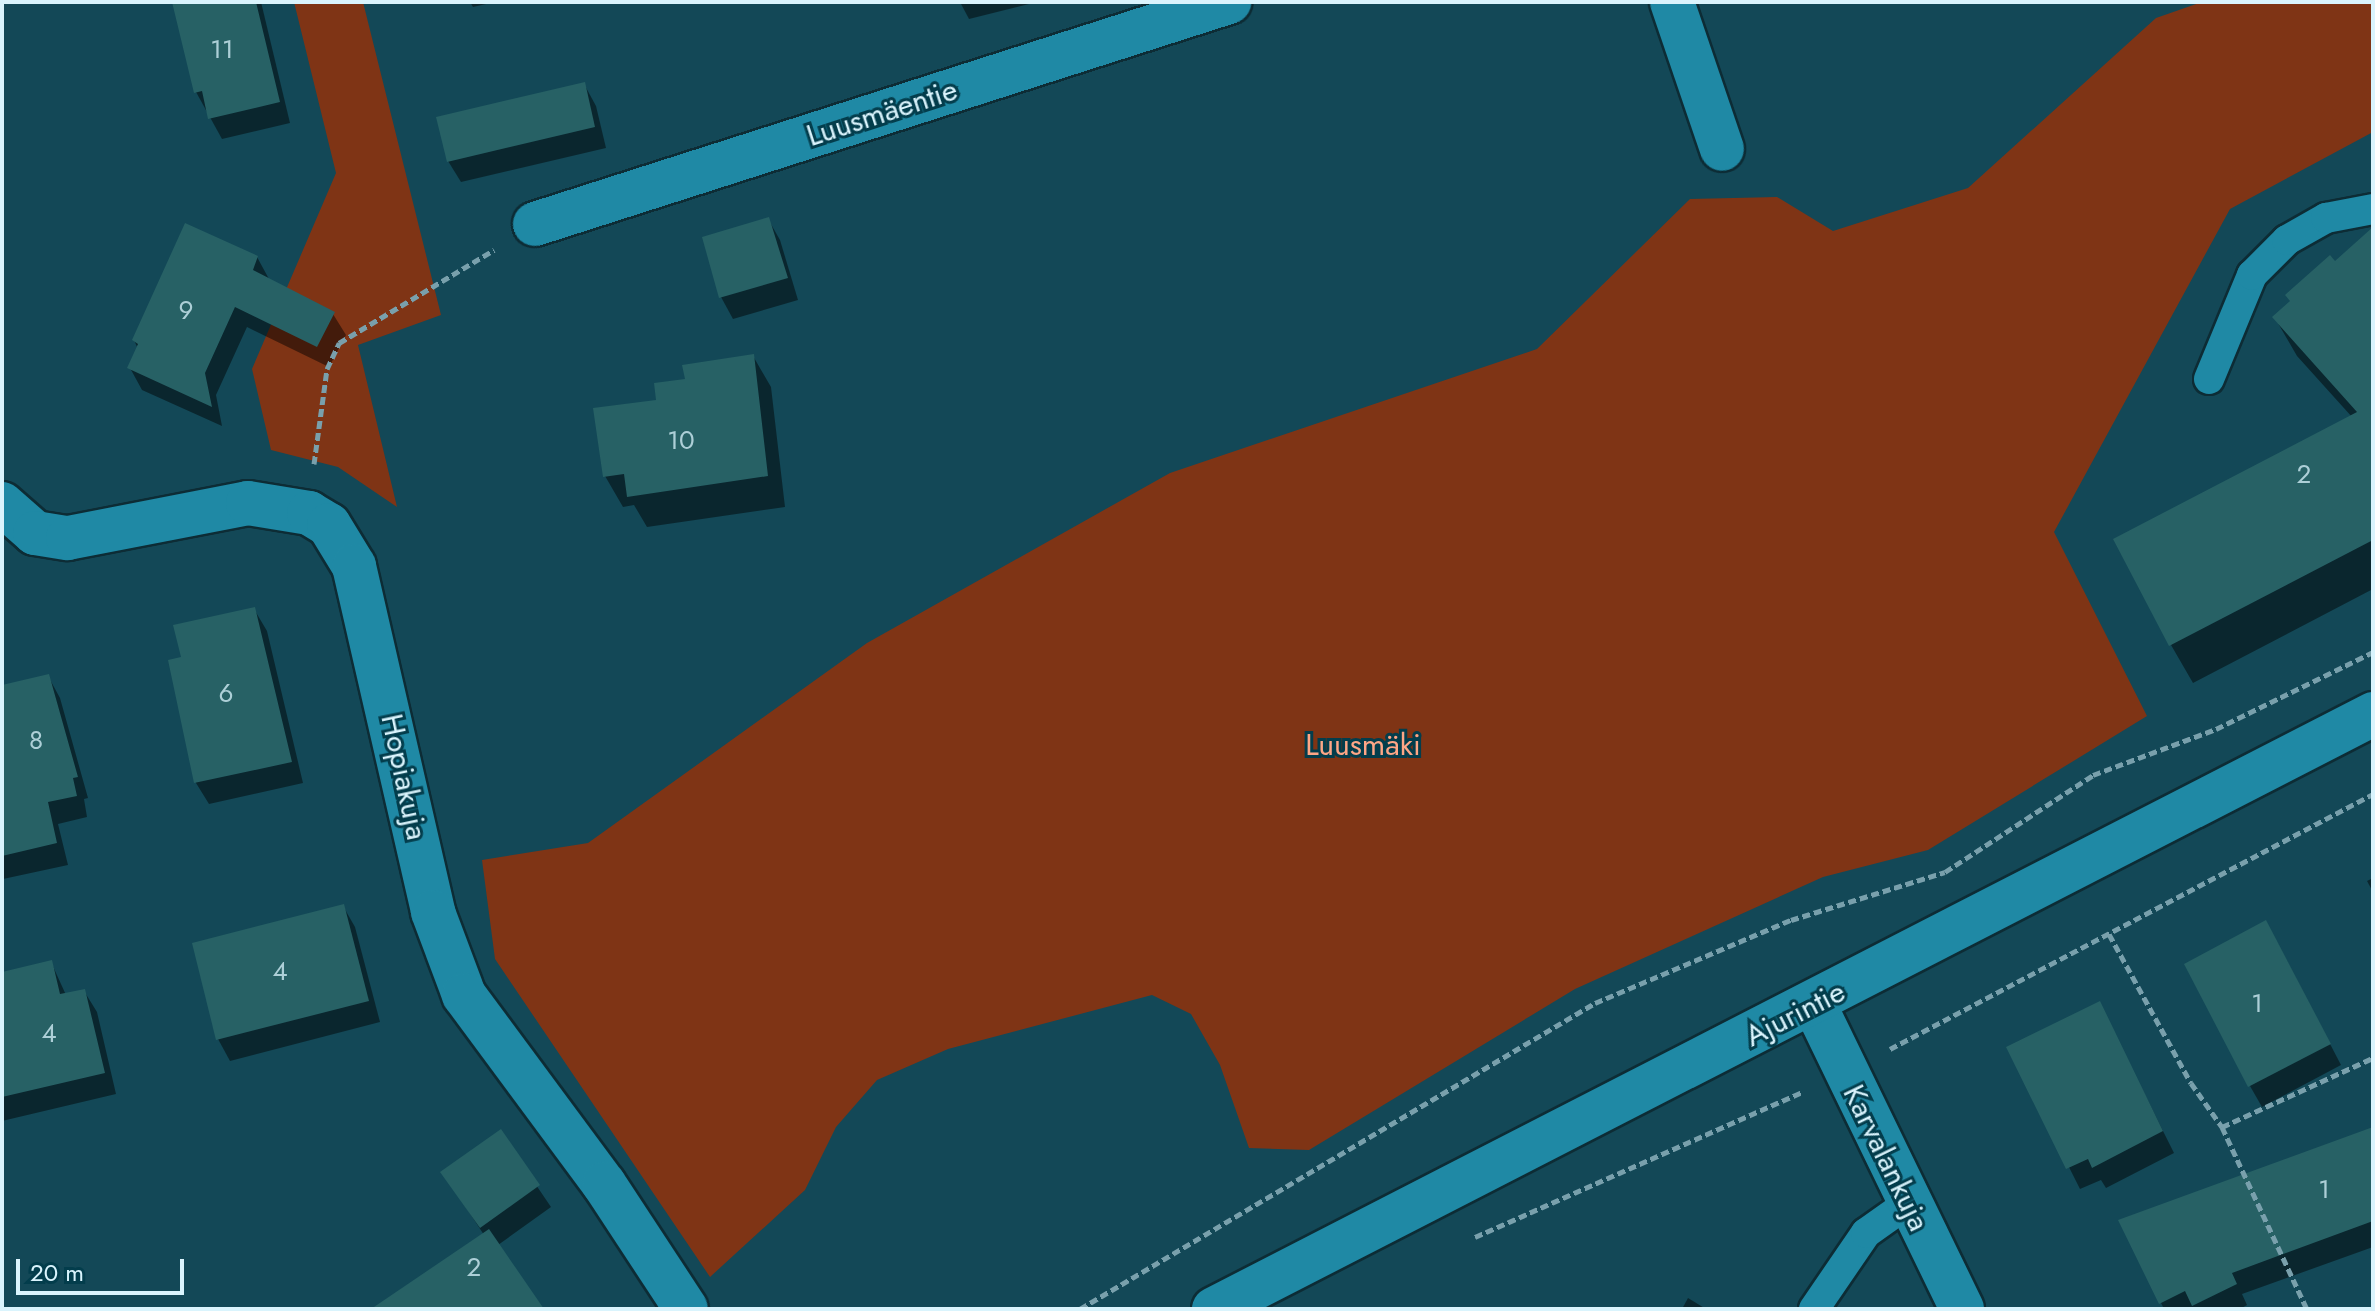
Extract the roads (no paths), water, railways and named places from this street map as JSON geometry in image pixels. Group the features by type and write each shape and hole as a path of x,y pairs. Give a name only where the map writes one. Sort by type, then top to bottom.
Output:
{"street":[{"name":"Luusmäentie","path":"535,224 1229,2"},
{"path":"1672,2 1722,149"},
{"name":"Hopiakuja","path":"2,504 35,533 68,538 248,503 309,513 329,525 354,566 433,912 464,995 604,1184 686,1309"},
{"name":"Ajurintie","path":"1214,1309 1814,1004 2373,714"},
{"name":"Karvalankuja","path":"1814,1004 1907,1204 1962,1309"}],"lane":[{"path":"2209,379 2252,275 2287,240 2326,218 2373,209"},
{"path":"1814,1309 1866,1233 1907,1204"}],"park label":[{"name":"Luusmäki","path":"1363,745"}]}
